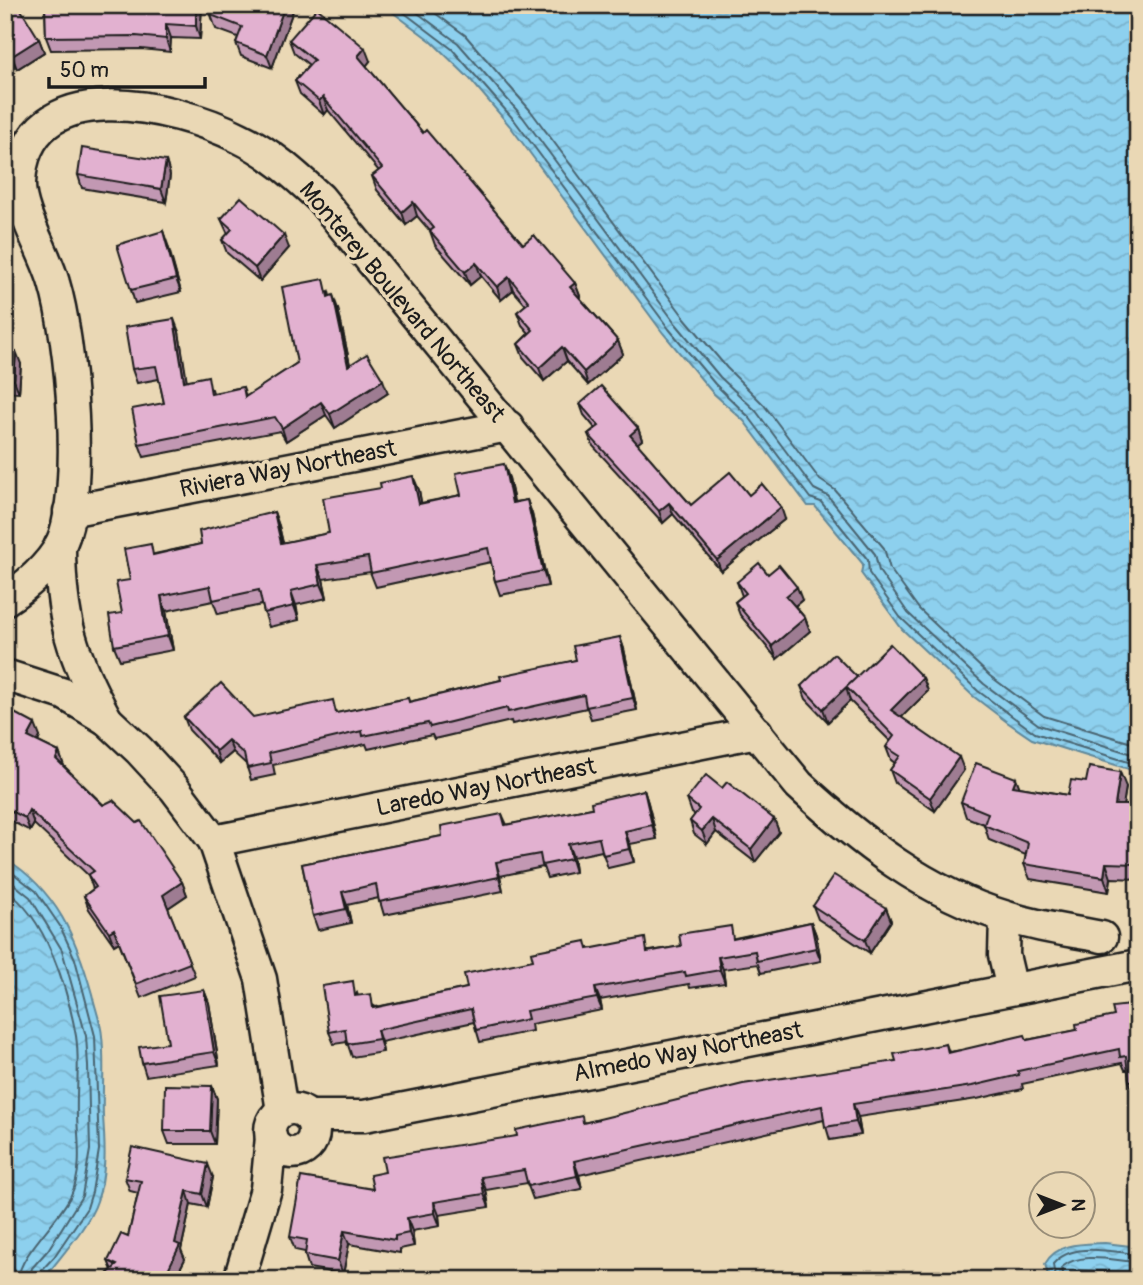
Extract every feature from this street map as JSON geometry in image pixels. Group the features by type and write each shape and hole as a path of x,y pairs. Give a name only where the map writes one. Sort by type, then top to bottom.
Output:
{"street":[{"name":"Monterey Boulevard Northeast","path":"107,720 81,672 70,642 64,608 60,545 69,511 73,442 71,377 65,329 55,284 20,187 23,164 47,123 66,111 86,106 118,105 168,113 240,137 273,157 320,198 799,785 861,839 909,873 1005,917 1102,937"},
{"name":"Riviera Way Northeast","path":"69,511 508,426"},
{"name":"Monterey Boulevard Northeast","path":"5,600 34,578 60,545"},
{"name":"Monterey Boulevard Northeast","path":"5,675 64,694 107,720 174,788 215,841 261,979 293,1132 266,1189 239,1280"},
{"name":"Laredo Way Northeast","path":"215,841 757,732"},
{"path":"1005,917 1004,956 1012,989 1138,965"},
{"name":"Almedo Way Northeast","path":"293,1132 1012,989"}],"water":[{"path":"383,5 1138,5 1138,772 1032,739 973,696 902,629 861,573 863,564 815,506 808,506 744,421 712,392 663,333 510,126 470,79 431,41"},
{"path":"5,858 38,885 62,917 86,973 102,1036 105,1159 100,1190 87,1221 43,1280 5,1280"},
{"path":"1105,1243 1138,1247 1138,1280 1049,1280 1045,1264 1056,1252 1071,1246"}],"building":[{"path":"5,5 18,5 39,39 12,56 5,44"},
{"path":"45,5 196,5 196,26 166,24 166,39 136,36 46,37"},
{"path":"215,5 285,5 267,55 236,43 242,27 211,15"},
{"path":"317,8 365,48 358,56 423,133 426,130 523,244 534,235 575,283 570,287 618,341 584,372 562,347 539,368 518,344 533,330 517,312 529,302 509,277 497,287 476,263 465,272 430,231 434,228 413,202 402,212 372,176 382,168 323,97 319,101 295,81 314,60 289,40"},
{"path":"82,148 166,161 161,189 78,175"},
{"path":"241,197 284,235 255,268 222,240 232,229 221,219"},
{"path":"163,231 176,279 131,290 117,245"},
{"path":"324,279 328,297 333,295 348,366 367,354 383,380 330,414 321,402 282,428 275,417 139,444 132,409 164,403 156,366 132,369 125,327 174,319 184,381 208,376 211,394 243,387 245,397 297,363 282,287"},
{"path":"5,350 16,351 14,380 5,380"},
{"path":"601,386 638,428 630,435 691,505 730,472 749,495 762,484 781,507 717,560 669,503 659,511 588,434 599,426 580,404"},
{"path":"504,464 512,503 527,500 543,571 495,581 488,548 371,573 368,557 317,565 321,584 291,591 294,606 264,613 259,590 213,600 210,586 161,596 168,636 114,646 109,615 122,613 116,582 130,580 124,549 151,544 153,555 201,544 199,531 274,512 281,543 329,533 323,498 381,488 380,483 413,476 419,504 461,495 456,473"},
{"path":"759,563 768,574 779,565 797,587 786,596 805,618 772,646 735,602 746,593 737,582"},
{"path":"620,637 633,698 586,707 584,695 508,712 507,708 430,727 428,723 363,736 362,731 269,753 271,763 247,768 244,754 228,740 216,751 184,717 221,683 253,717 333,700 336,713 408,698 409,702 501,680 500,676 576,660 573,646"},
{"path":"890,644 923,678 891,710 959,757 930,798 890,770 900,756 886,747 894,736 846,687"},
{"path":"834,654 857,677 823,709 801,686"},
{"path":"5,708 35,724 28,737 59,752 56,759 103,805 113,800 137,823 141,821 182,882 163,895 190,963 136,984 114,929 109,932 84,896 96,887 88,875 94,871 29,810 25,818 5,808"},
{"path":"976,763 1016,778 1013,786 1068,795 1071,780 1086,782 1089,767 1120,772 1115,805 1138,805 1138,864 1106,863 1104,877 1024,864 1028,843 984,825 988,813 961,802"},
{"path":"706,775 722,788 727,782 774,819 751,849 712,819 702,831 690,821 699,809 687,799"},
{"path":"644,790 652,825 625,831 629,849 603,855 599,838 568,844 571,859 542,865 540,854 496,862 499,877 379,902 376,884 342,892 346,909 313,916 302,864 442,836 441,826 502,814 505,825 592,808 591,802"},
{"path":"834,875 886,908 865,940 813,906"},
{"path":"811,922 816,948 757,961 755,951 718,957 720,970 686,976 685,972 595,988 597,998 526,1011 528,1019 476,1030 471,1009 377,1030 379,1039 347,1044 345,1029 329,1032 322,986 353,981 355,996 371,994 373,1008 467,988 464,974 533,960 531,952 586,941 588,949 645,938 647,952 681,946 679,934 731,926 733,939"},
{"path":"204,990 214,1052 142,1063 139,1047 168,1043 160,996"},
{"path":"1130,1005 1132,1019 1138,1018 1138,1080 1129,1081 1126,1056 1120,1057 1119,1049 1018,1071 1019,1075 972,1086 853,1104 856,1122 825,1127 822,1106 574,1161 577,1176 528,1186 524,1170 481,1177 484,1194 434,1202 435,1213 407,1218 409,1233 395,1236 395,1240 344,1231 338,1261 305,1255 307,1240 290,1237 301,1177 373,1189 370,1175 385,1172 382,1157 517,1136 516,1130 582,1116 583,1123 743,1084 896,1061 894,1054 946,1044 948,1053 1025,1035 1027,1040 1077,1030 1076,1024 1114,1016 1112,1007"},
{"path":"165,1085 212,1086 210,1131 164,1131"},
{"path":"132,1147 208,1164 202,1194 187,1191 175,1243 180,1245 163,1280 113,1280 105,1276 117,1265 108,1261 121,1234 128,1237 141,1181 125,1178"}]}
